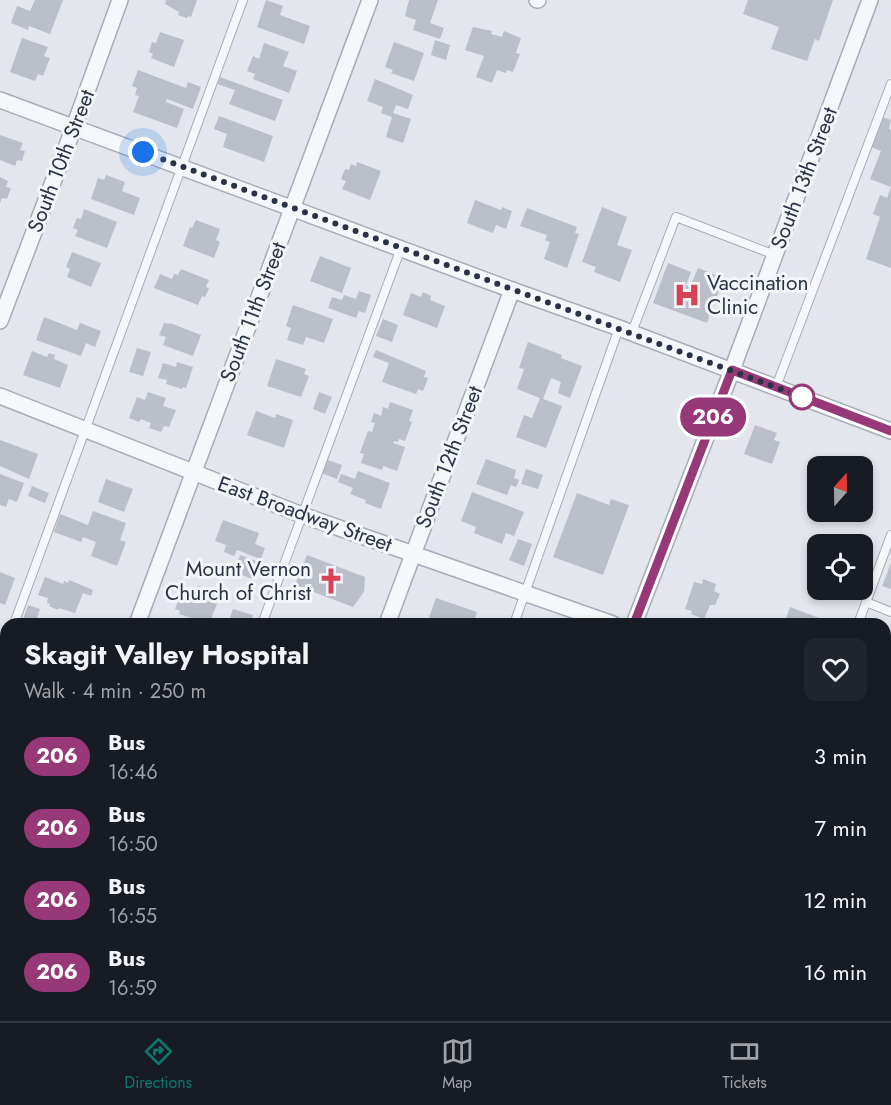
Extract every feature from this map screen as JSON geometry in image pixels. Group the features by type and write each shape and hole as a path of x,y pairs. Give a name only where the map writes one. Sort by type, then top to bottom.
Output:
{"street":[{"name":"South 10th Street","path":"0,321 120,0"},
{"name":"South 11th Street","path":"139,618 370,0"},
{"name":"South 13th Street","path":"636,618 870,0"},
{"path":"0,100 626,330 891,431"},
{"name":"South 12th Street","path":"389,618 512,290"},
{"name":"East Broadway Street","path":"0,396 302,515 596,618"}],"lane":[{"path":"16,618 243,0"},
{"path":"776,387 891,84"},
{"path":"516,618 626,330 676,217 775,255"},
{"path":"264,618 400,248"},
{"path":"860,618 891,535"},
{"path":"866,602 891,612"}],"building":[{"path":"35,0 63,0 50,34 29,26 28,30 11,23 17,6 30,11"},
{"path":"166,0 197,0 191,17 187,18 178,15 179,12 165,4"},
{"path":"266,0 283,6 280,15 310,26 304,44 257,27"},
{"path":"409,0 438,0 430,23 444,28 440,39 413,30 416,20 405,16"},
{"path":"748,0 833,0 819,41 815,39 807,61 771,49 779,27 743,14"},
{"path":"473,27 492,31 491,34 502,37 504,31 521,38 516,53 520,54 513,72 507,70 506,73 497,70 492,83 476,77 484,56 465,50"},
{"path":"160,32 184,40 174,67 151,58 153,54 149,52 152,42 156,43"},
{"path":"22,38 48,47 44,56 50,58 43,76 38,74 35,81 10,72"},
{"path":"435,40 450,45 446,60 431,55"},
{"path":"394,42 424,53 414,81 391,73 393,70 385,67"},
{"path":"264,43 289,52 283,66 297,71 289,93 253,79 255,74 247,71 253,56 259,59"},
{"path":"138,70 186,88 188,82 201,87 193,109 167,99 166,102 184,109 177,128 133,112 139,96 135,95 137,88 132,86"},
{"path":"220,77 283,100 275,121 229,104 235,90 217,84"},
{"path":"375,79 413,95 408,109 396,105 393,113 411,119 403,143 386,137 392,117 381,113 383,107 367,101"},
{"path":"877,115 891,120 889,129 891,130 891,187 870,179 881,151 866,145"},
{"path":"219,116 273,136 264,162 223,147 227,134 214,129"},
{"path":"0,135 23,143 20,150 25,151 22,161 17,160 15,166 0,160"},
{"path":"357,162 381,171 370,200 342,189 346,181 341,179 345,169 349,170 351,164 356,166"},
{"path":"106,175 125,182 122,191 140,198 134,215 91,199 98,178 104,180"},
{"path":"0,177 8,181 6,187 11,188 7,199 2,198 0,203"},
{"path":"891,187 891,268 866,259 880,217 873,214 880,195 887,198"},
{"path":"475,200 501,210 502,207 512,211 506,229 496,225 493,233 467,223"},
{"path":"602,207 627,217 617,245 632,250 620,282 594,272 596,267 582,262"},
{"path":"527,208 577,227 575,233 579,234 567,268 544,259 550,242 545,240 547,235 520,226"},
{"path":"84,209 117,222 107,248 75,236 78,230 73,228 77,218 81,219"},
{"path":"196,220 220,229 216,240 220,242 214,258 183,246 190,227 192,228"},
{"path":"72,252 101,263 91,287 67,277 70,269 66,267"},
{"path":"320,256 351,268 342,293 310,281"},
{"name":"Vaccination Clinic","path":"668,263 691,272 686,285 690,287 698,268 724,278 707,323 653,303"},
{"path":"181,269 209,280 206,287 209,288 198,305 154,288 160,274 172,279 174,274 178,275"},
{"path":"359,291 371,295 365,313 359,311 356,318 328,308 332,297 342,300 344,295 356,299"},
{"path":"423,292 431,296 430,300 445,306 437,328 403,315 411,293 421,297"},
{"path":"293,305 333,319 324,343 306,337 303,345 287,340 291,328 286,326"},
{"path":"44,317 77,330 80,323 101,331 95,347 86,343 81,356 36,340"},
{"path":"383,319 398,325 392,342 376,336"},
{"path":"164,323 170,323 201,335 193,356 163,345 166,337 159,335"},
{"path":"528,342 562,355 561,358 582,366 570,398 558,393 561,382 551,378 543,399 562,406 546,448 516,437 524,415 532,418 540,398 517,389 524,369 519,368"},
{"path":"137,348 151,352 143,376 129,372"},
{"path":"376,350 426,371 424,377 428,378 423,391 418,389 416,394 382,382 389,363 373,357"},
{"path":"32,351 47,357 49,353 55,355 54,359 68,365 60,388 23,375"},
{"path":"276,359 306,369 304,374 309,376 301,397 267,386"},
{"path":"177,362 193,367 186,388 166,384 167,380 158,378 163,363 176,367"},
{"path":"148,392 166,398 163,406 176,410 169,427 164,426 161,432 149,428 151,423 129,418 137,397 145,400"},
{"path":"319,392 332,397 325,414 313,409"},
{"path":"390,402 413,410 409,421 412,422 405,441 399,439 398,442 393,443 405,447 397,471 383,466 382,470 361,463 364,454 360,453 368,431 372,432 375,423 371,422 374,413 381,416 383,407 388,409"},
{"path":"256,411 275,418 276,414 293,420 284,448 247,435"},
{"path":"755,425 777,433 774,440 780,442 772,464 744,454"},
{"path":"0,440 38,454 29,479 0,466"},
{"path":"325,459 342,465 337,479 321,473"},
{"path":"486,459 516,470 514,478 519,480 516,487 511,485 507,495 476,484"},
{"path":"526,469 543,475 538,489 521,484"},
{"path":"358,471 390,483 381,509 350,494 353,488 338,482 341,474 355,479"},
{"path":"0,474 24,483 17,502 9,499 6,507 0,505"},
{"path":"106,479 133,489 124,512 98,502"},
{"path":"32,486 49,493 45,503 28,496"},
{"path":"472,492 524,512 514,536 506,533 502,544 474,533 476,527 461,521"},
{"path":"577,493 609,505 611,499 629,505 603,575 553,557"},
{"path":"93,511 126,523 120,540 126,542 117,566 91,556 96,542 83,537 81,542 54,532 60,514 88,525"},
{"path":"223,520 259,533 255,544 265,548 261,559 237,550 234,556 224,552 226,545 215,541"},
{"path":"518,539 532,544 524,566 509,560"},
{"path":"240,555 261,563 255,580 234,572"},
{"name":"Mount Vernon Church of Christ","path":"307,555 365,577 364,592 353,607 295,585"},
{"path":"891,563 891,589 882,586"},
{"path":"0,572 15,578 5,605 0,603"},
{"path":"45,577 63,584 64,581 68,583 69,580 93,590 91,596 83,593 75,613 59,608 58,610 49,606 48,598 38,595"},
{"path":"703,579 716,584 714,591 720,594 715,605 710,605 704,618 691,614 692,611 685,609 694,582 702,584"},
{"path":"198,586 216,592 212,602 217,604 211,618 191,618 179,614 180,611 175,609 180,595 186,597 187,592 194,595"},
{"path":"436,598 477,612 475,618 429,618"},
{"path":"28,605 40,609 37,618 23,618"},
{"path":"790,607 819,618 786,618"},
{"path":"233,609 253,615 252,618 230,618"}],"bus line":[{"name":"206","path":"636,618 732,370 891,431"}],"place":[{"name":"Vaccination Clinic","path":"687,295"},
{"name":"Mount Vernon Church of Christ","path":"331,581"}],"route":[{"path":"143,152 802,397"}]}
